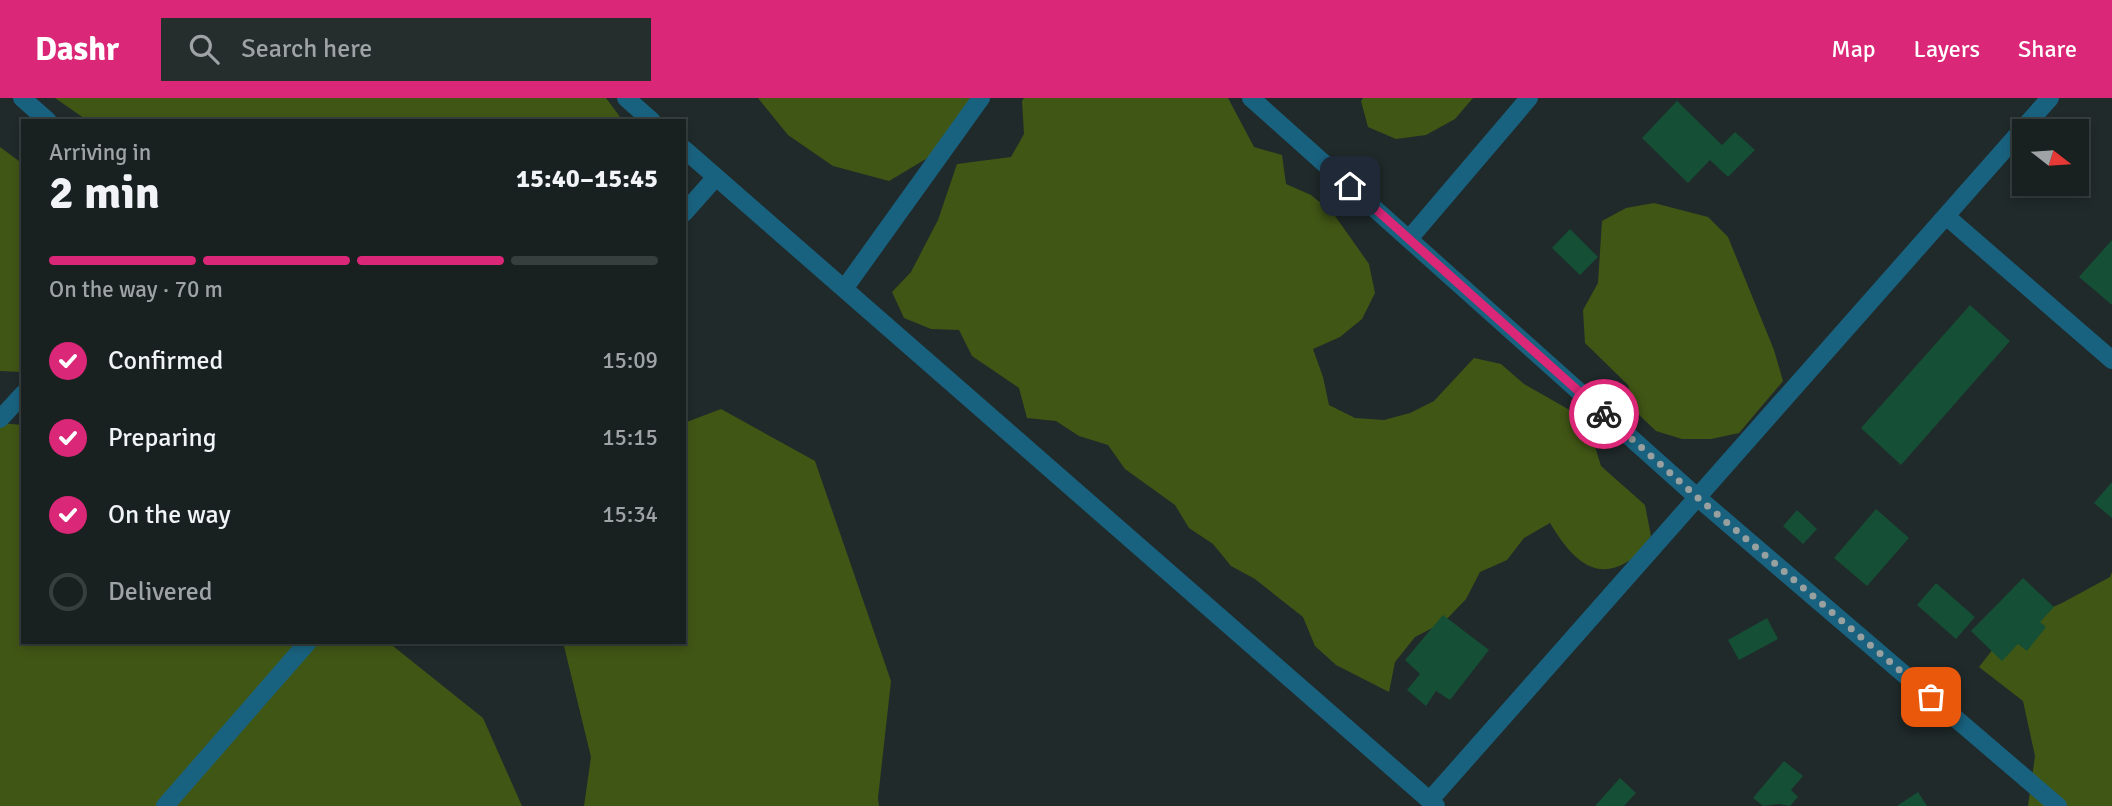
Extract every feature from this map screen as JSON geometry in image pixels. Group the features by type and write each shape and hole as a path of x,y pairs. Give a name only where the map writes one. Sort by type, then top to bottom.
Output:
{"street":[{"path":"22,98 46,119"},
{"path":"626,98 650,119"},
{"path":"844,289 981,98"},
{"path":"1251,98 1697,497 2058,806"},
{"path":"1409,239 1529,98"},
{"path":"686,151 1433,803 1697,497 2050,98"},
{"path":"686,211 716,177"},
{"path":"1946,216 2112,360"},
{"path":"0,419 21,396"},
{"path":"165,806 306,644"}],"green space":[{"path":"55,98 606,98 622,119 85,119"},
{"path":"758,98 972,98 941,150 889,181 833,166 788,135"},
{"path":"1024,98 1228,98 1254,147 1282,155 1286,184 1311,195 1333,213 1369,264 1375,293 1362,319 1340,337 1313,349 1329,405 1355,418 1384,420 1410,413 1434,401 1474,358 1501,364 1524,384 1575,413 1592,437 1601,466 1645,505 1651,536 1636,556 1619,566 1595,568 1574,555 1550,523 1524,538 1507,560 1480,572 1466,599 1444,622 1415,637 1395,662 1389,692 1336,665 1315,646 1303,617 1255,579 1231,566 1213,544 1189,528 1175,505 1125,469 1108,445 1079,436 1056,421 1027,418 1019,388 972,356 959,330 931,329 904,318 892,292 911,272 938,220 957,164 1011,157 1024,134"},
{"path":"1363,98 1473,98 1455,119 1426,135 1396,139 1368,127 1361,101"},
{"path":"0,147 21,163 21,372 0,371"},
{"path":"1654,203 1708,217 1728,237 1774,350 1783,381 1739,433 1711,439 1682,439 1656,431 1636,412 1628,385 1585,343 1583,310 1598,283 1602,221 1626,208"},
{"path":"721,409 815,461 891,681 879,806 584,806 591,757 563,644 686,644 686,422"},
{"path":"0,423 21,425 21,644 390,644 483,718 522,806 0,806"},
{"path":"2112,572 2112,806 2028,806 2035,756 2023,701 1979,667 2012,625 2062,603 2110,577"}],"building":[{"path":"1677,101 1722,145 1735,132 1755,150 1728,177 1710,160 1688,183 1642,138"},
{"path":"1570,229 1598,257 1580,275 1552,248"},
{"path":"2112,240 2112,305 2079,277"},
{"path":"1970,305 2010,341 1901,465 1861,428"},
{"path":"2112,482 2112,518 2094,503"},
{"path":"1876,509 1909,538 1867,586 1834,558"},
{"path":"1797,510 1817,529 1803,544 1783,526"},
{"path":"2023,578 2054,607 2040,622 2046,627 2027,651 2018,644 2002,661 1971,631"},
{"path":"1936,583 1975,617 1956,639 1917,605"},
{"path":"1443,615 1489,650 1450,700 1436,691 1426,706 1407,690 1420,674 1405,660"},
{"path":"1767,618 1778,639 1739,660 1728,640"},
{"path":"1784,761 1803,776 1791,790 1798,797 1790,806 1763,806 1753,798"},
{"path":"1620,778 1636,793 1624,806 1595,806"},
{"path":"1918,792 1927,806 1897,806"}],"way so far":[{"path":"1604,414 1931,697"}],"route":[{"path":"1350,186 1604,414"}]}
